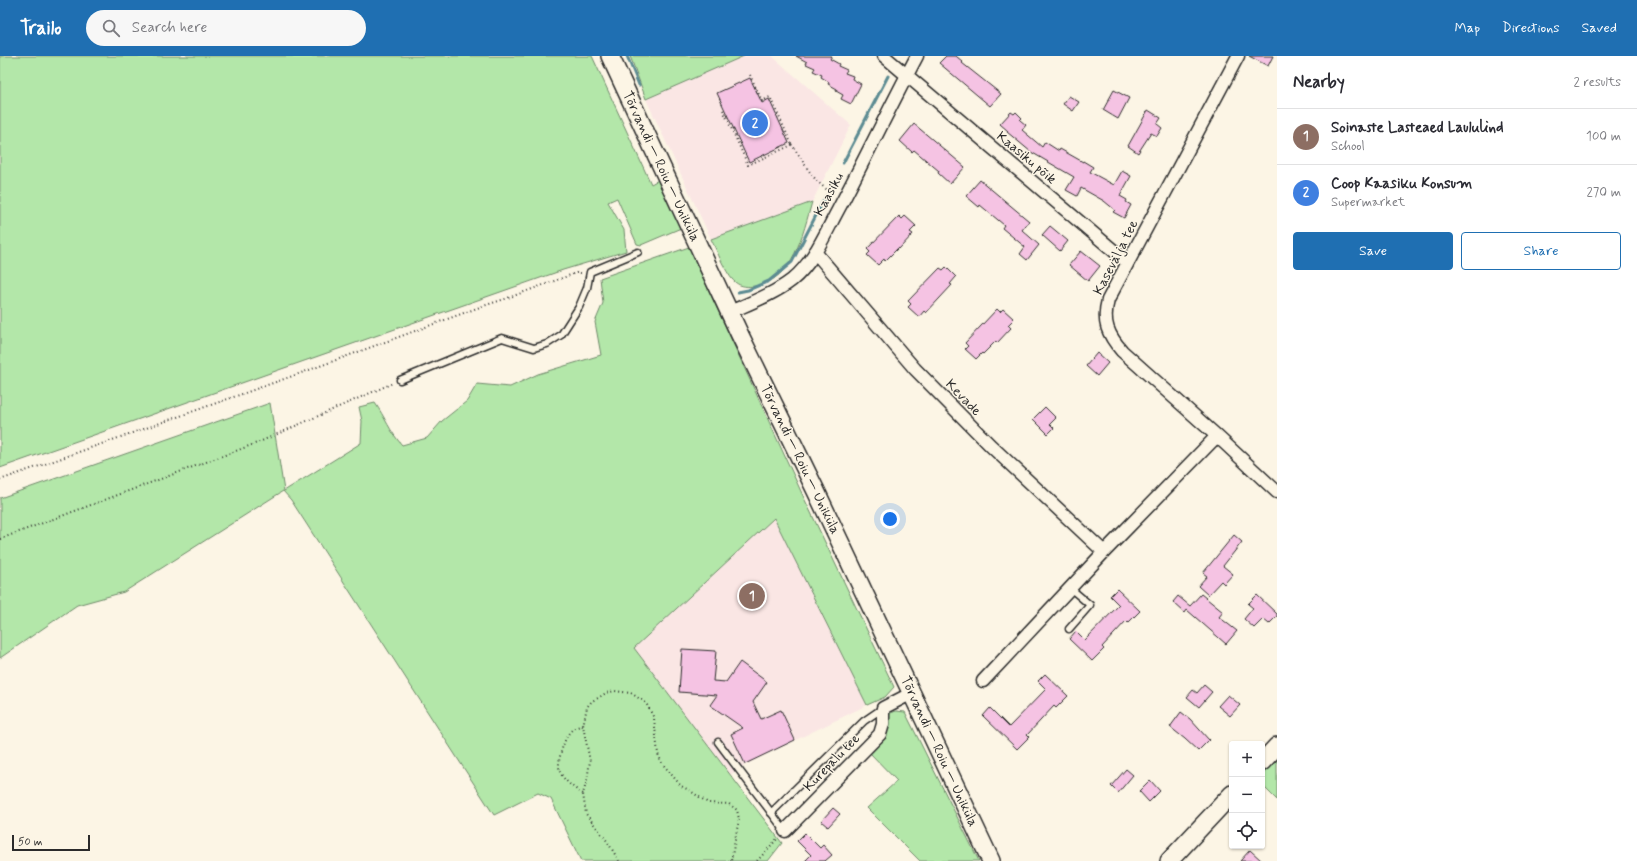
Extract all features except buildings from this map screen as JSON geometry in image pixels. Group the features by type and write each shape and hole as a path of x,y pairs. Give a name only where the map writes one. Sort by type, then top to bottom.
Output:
{"street":[{"name":"Tõrvandi — Roiu — Uniküla","path":"610,56 991,861"},
{"name":"Kaasiku põik","path":"884,56 1127,262"},
{"name":"Kaasiku","path":"730,312 770,294 792,280 806,266 844,198 917,56"},
{"name":"Kasevälja tee","path":"1238,56 1108,300 1106,309 1106,325 1108,333 1122,351 1277,492"},
{"name":"Kevade","path":"815,252 921,374 991,446 1104,552"},
{"path":"983,681 1104,552 1217,436"},
{"name":"Kurepalu tee","path":"785,831 880,734 884,724 883,708 912,693"},
{"path":"1265,759 1277,746"},
{"path":"1169,861 1229,797"}],"lane":[{"path":"400,380 502,338 534,348 547,344 561,335 579,307 588,288 590,272 638,252"},
{"path":"1069,629 1090,605 1070,588"},
{"name":"Kurepalu tee","path":"771,813 864,721 883,708"},
{"path":"718,742 785,831"}],"path":[{"path":"750,76 762,101 770,98 792,145 817,181 824,188 844,198"},
{"path":"723,110 748,165 792,145"},
{"path":"0,480 301,373 480,306 505,299 576,273 590,272"},
{"path":"0,539 257,443 400,380"},
{"path":"619,861 607,840 586,814 583,794 590,761 583,726 587,707 592,701 606,693 615,691 631,693 646,703 654,718 658,754 662,763 681,786 708,803 729,804 736,810 739,819 731,861"},
{"path":"583,726 573,729 569,734 558,762 559,770 565,779 583,794"},
{"path":"757,861 785,831"}],"shaded area":[{"path":"744,56 772,56 851,125 812,202 711,239 646,99"},
{"path":"774,518 867,705 745,765 730,775 634,648"}],"green space":[{"path":"0,56 592,56 651,184 660,179 681,228 641,245 637,244 617,198 608,202 624,230 626,251 563,270 0,468"},
{"path":"630,56 744,56 646,99"},
{"path":"812,202 805,227 795,253 788,265 779,275 768,282 755,286 740,285 732,279 711,239"},
{"path":"689,247 804,498 894,687 885,697 867,705 774,518 634,648 782,843 768,861 581,861 551,799 538,793 494,815 291,500 283,491 124,592 77,605 0,658 0,498 270,403 284,491 361,443 362,421 359,407 375,403 394,435 402,445 427,438 442,421 467,401 477,384 510,387 538,374 601,355 595,322 603,303 600,278"},
{"path":"896,711 905,712 979,861 920,861 867,808 897,781 869,752 888,714"},
{"path":"1277,760 1277,800 1265,788 1265,772"}],"waterway":[{"path":"627,56 639,85"},
{"path":"843,163 888,76"},
{"path":"738,292 748,290 769,281 792,262 826,196"}],"place":[{"name":"Coop Kaasiku Konsum","path":"755,123"},
{"name":"Soinaste Lasteaed Laululind","path":"752,596"}]}
